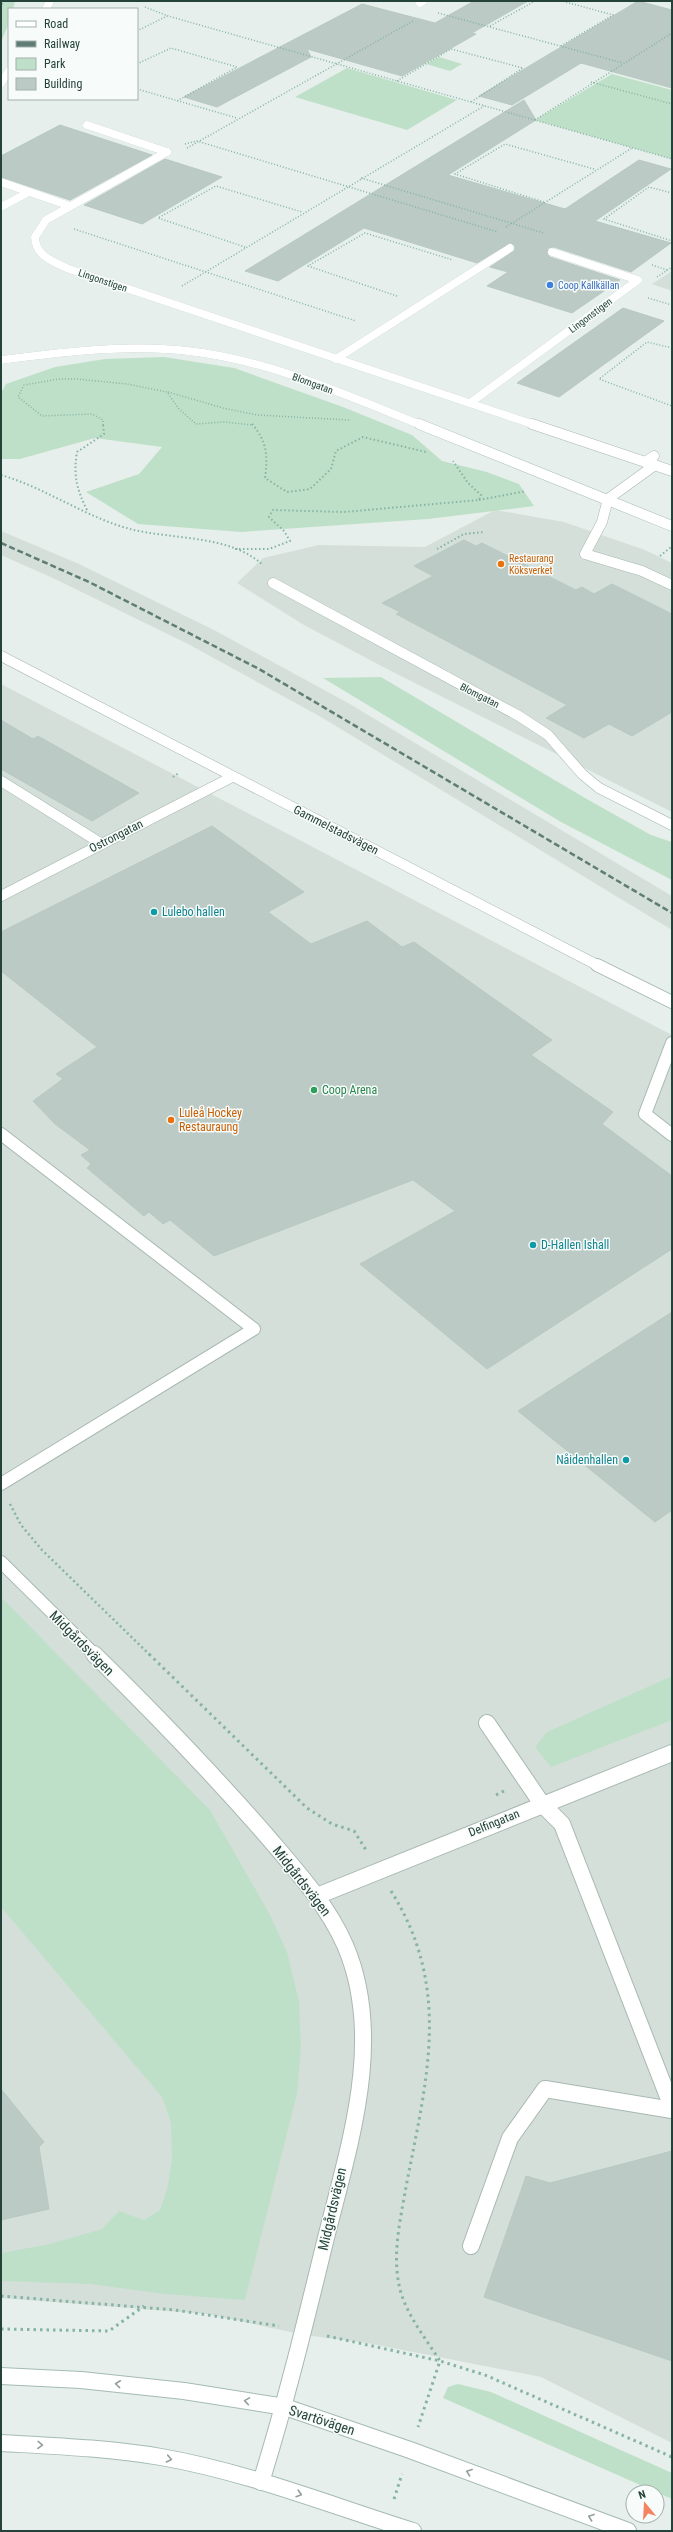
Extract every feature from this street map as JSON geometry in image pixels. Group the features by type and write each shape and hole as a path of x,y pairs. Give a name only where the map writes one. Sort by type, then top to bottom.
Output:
{"street":[{"path":"1,83 8,72"},
{"name":"Lingonstigen","path":"87,126 167,152 46,220 36,233 35,246 49,260 336,359 672,471"},
{"path":"1,182 70,206"},
{"path":"1,207 29,192"},
{"path":"336,359 510,248"},
{"name":"Lingonstigen","path":"470,403 638,280 552,252"},
{"name":"Blomgatan","path":"1,360 53,354 135,349 186,351 243,361 327,388 608,499 672,526"},
{"path":"645,462 654,456"},
{"path":"655,465 622,486 608,499 602,522 585,554 642,570 672,585"},
{"name":"Blomgatan","path":"274,583 408,658 519,716 548,735 582,774 599,788 672,825"},
{"name":"Gammelstadsvägen","path":"1,656 521,927 672,1002"},
{"name":"Ostrongatan","path":"1,896 232,776"},
{"path":"1,780 102,844"},
{"path":"672,1044 644,1114 672,1135"},
{"path":"1,1134 254,1329 1,1484"},
{"name":"Midgårdsvägen","path":"1,1562 228,1790 317,1896 335,1925 352,1963 360,1994 364,2030 359,2095 285,2407 261,2482"},
{"path":"471,2246 510,2138 545,2089 672,2108 562,1824 542,1804 487,1723"},
{"name":"Delfingatan","path":"317,1896 672,1752"},
{"name":"Svartövägen","path":"1,2376 81,2380 168,2389 285,2407 410,2450 628,2531"},
{"path":"1,2443 64,2446 160,2457 220,2470 413,2531"}],"path":[{"path":"1,7 4,1"},
{"path":"489,27 535,1"},
{"path":"560,46 613,15 562,1"},
{"path":"422,2 431,11 623,63"},
{"path":"145,7 168,16 337,65 672,159"},
{"path":"182,151 237,118 337,65 431,11"},
{"path":"138,31 168,16"},
{"path":"535,120 591,82 672,33"},
{"path":"138,64 170,48 237,66 177,100"},
{"path":"397,82 451,49 523,68 471,102"},
{"path":"591,82 672,104"},
{"path":"138,89 237,118"},
{"path":"176,290 347,186 484,106"},
{"path":"197,141 499,232"},
{"path":"544,202 455,174 506,144 594,170"},
{"path":"361,178 549,234"},
{"path":"246,247 158,218 216,186 303,213"},
{"path":"672,192 649,187 604,219 672,241"},
{"path":"71,228 360,323"},
{"path":"399,297 308,266 365,233 455,260"},
{"path":"645,263 667,270"},
{"path":"672,348 647,342 599,380 672,406"},
{"path":"87,510 76,488 73,471 77,452 104,434 103,420 92,414 42,416 18,397 24,385 59,379 78,379 127,384 167,392 218,408 258,416 330,417 353,421"},
{"path":"167,392 179,410 196,424 224,422 252,424 264,437 267,458 265,478 287,492 310,489 331,469 336,451 363,437 432,454"},
{"path":"448,456 468,483 481,494 479,500"},
{"path":"1,475 57,495 130,529 199,540 234,549 261,563 274,583"},
{"path":"234,549 269,549 290,541 284,531 269,517 269,514 273,510 300,509 344,512 479,500 567,484"},
{"path":"437,549 464,534 484,532"},
{"path":"1,2296 144,2306 236,2317 440,2361 485,2375 672,2457"},
{"path":"1,2329 109,2331 144,2306"}],"shaded area":[{"path":"672,271 672,291 652,284"},
{"path":"495,510 564,522 645,550 672,563 672,812 387,669 304,625 237,583 263,558 319,545 425,547"},
{"path":"1,531 79,564 214,630 348,703 672,896 672,930 321,717 188,644 55,579 1,555"},
{"path":"1,684 672,1035 672,2443 541,2377 367,2343 304,2335 207,2314 1,2298"}],"green space":[{"path":"1,1 15,1 13,8 8,8 8,25 1,42"},
{"path":"439,57 462,64 450,71 426,64"},
{"path":"347,68 457,100 407,130 295,97"},
{"path":"612,74 672,90 672,159 535,120"},
{"path":"164,357 234,368 343,407 412,435 442,461 487,472 519,484 534,506 428,519 241,532 138,524 86,492 139,474 162,447 95,438 20,459 1,459 1,393 6,384 55,367 105,359"},
{"path":"381,677 585,798 651,835 672,842 672,880 561,822 323,678"},
{"path":"1,1597 210,1810 269,1913 287,1952 299,2002 301,2046 297,2094 245,2300 165,2294 90,2284 1,2281 1,2253 50,2244 102,2229 119,2211 144,2220 160,2210 168,2186 172,2158 171,2123 162,2097 1,1907"},
{"path":"672,1676 672,1720 551,1767 535,1747 547,1732"},
{"path":"458,2384 491,2392 672,2473 672,2499 665,2496 665,2484 638,2484 443,2398 448,2387"}],"building":[{"path":"474,1 528,1 472,33 476,34 402,76 307,49 311,57 217,107 184,97 362,4 435,23"},
{"path":"638,1 672,10 672,88 581,63 512,105 479,96"},
{"path":"524,100 536,120 448,175 565,209 639,160 671,169 595,221 671,243 631,272 554,247 548,248 547,253 550,257 620,280 572,313 487,286 508,272 490,267 514,251 515,246 510,243 477,263 364,228 278,281 245,271"},
{"path":"60,125 152,155 70,200 1,177 1,156"},
{"path":"165,159 222,177 142,224 84,205"},
{"path":"623,308 664,321 559,397 517,383"},
{"path":"464,540 476,546 482,543 576,590 582,587 594,594 612,584 672,614 672,712 632,736 609,724 584,738 546,718 567,705 396,614 400,612 382,603 433,576 414,566"},
{"path":"1,720 33,739 38,736 139,793 92,821 1,769"},
{"name":"Coop Arena","path":"212,826 304,892 268,912 311,944 367,921 402,947 414,942 552,1040 531,1055 613,1112 602,1124 672,1176 672,1249 487,1369 360,1264 455,1211 413,1180 214,1256 170,1220 163,1224 149,1212 144,1216 87,1168 91,1164 81,1155 90,1150 55,1124 33,1101 63,1079 56,1074 97,1047 1,971 1,932"},
{"name":"Nåidenhallen","path":"672,1312 672,1510 655,1522 518,1411"},
{"path":"1,2089 44,2142 39,2147 49,2209 1,2220"},
{"path":"672,2151 672,2361 484,2297 526,2176 550,2183"}],"railway":[{"path":"1,543 89,582 259,669 672,913"}],"place":[{"name":"Coop Kallkällan","path":"550,285"},
{"name":"Restaurang Köksverket","path":"501,564"},
{"name":"Lulebo hallen","path":"154,912"},
{"name":"Coop Arena","path":"314,1090"},
{"name":"Luleå Hockey Restauraung","path":"171,1120"},
{"name":"D-Hallen Ishall","path":"533,1245"},
{"name":"Nåidenhallen","path":"626,1460"}]}
